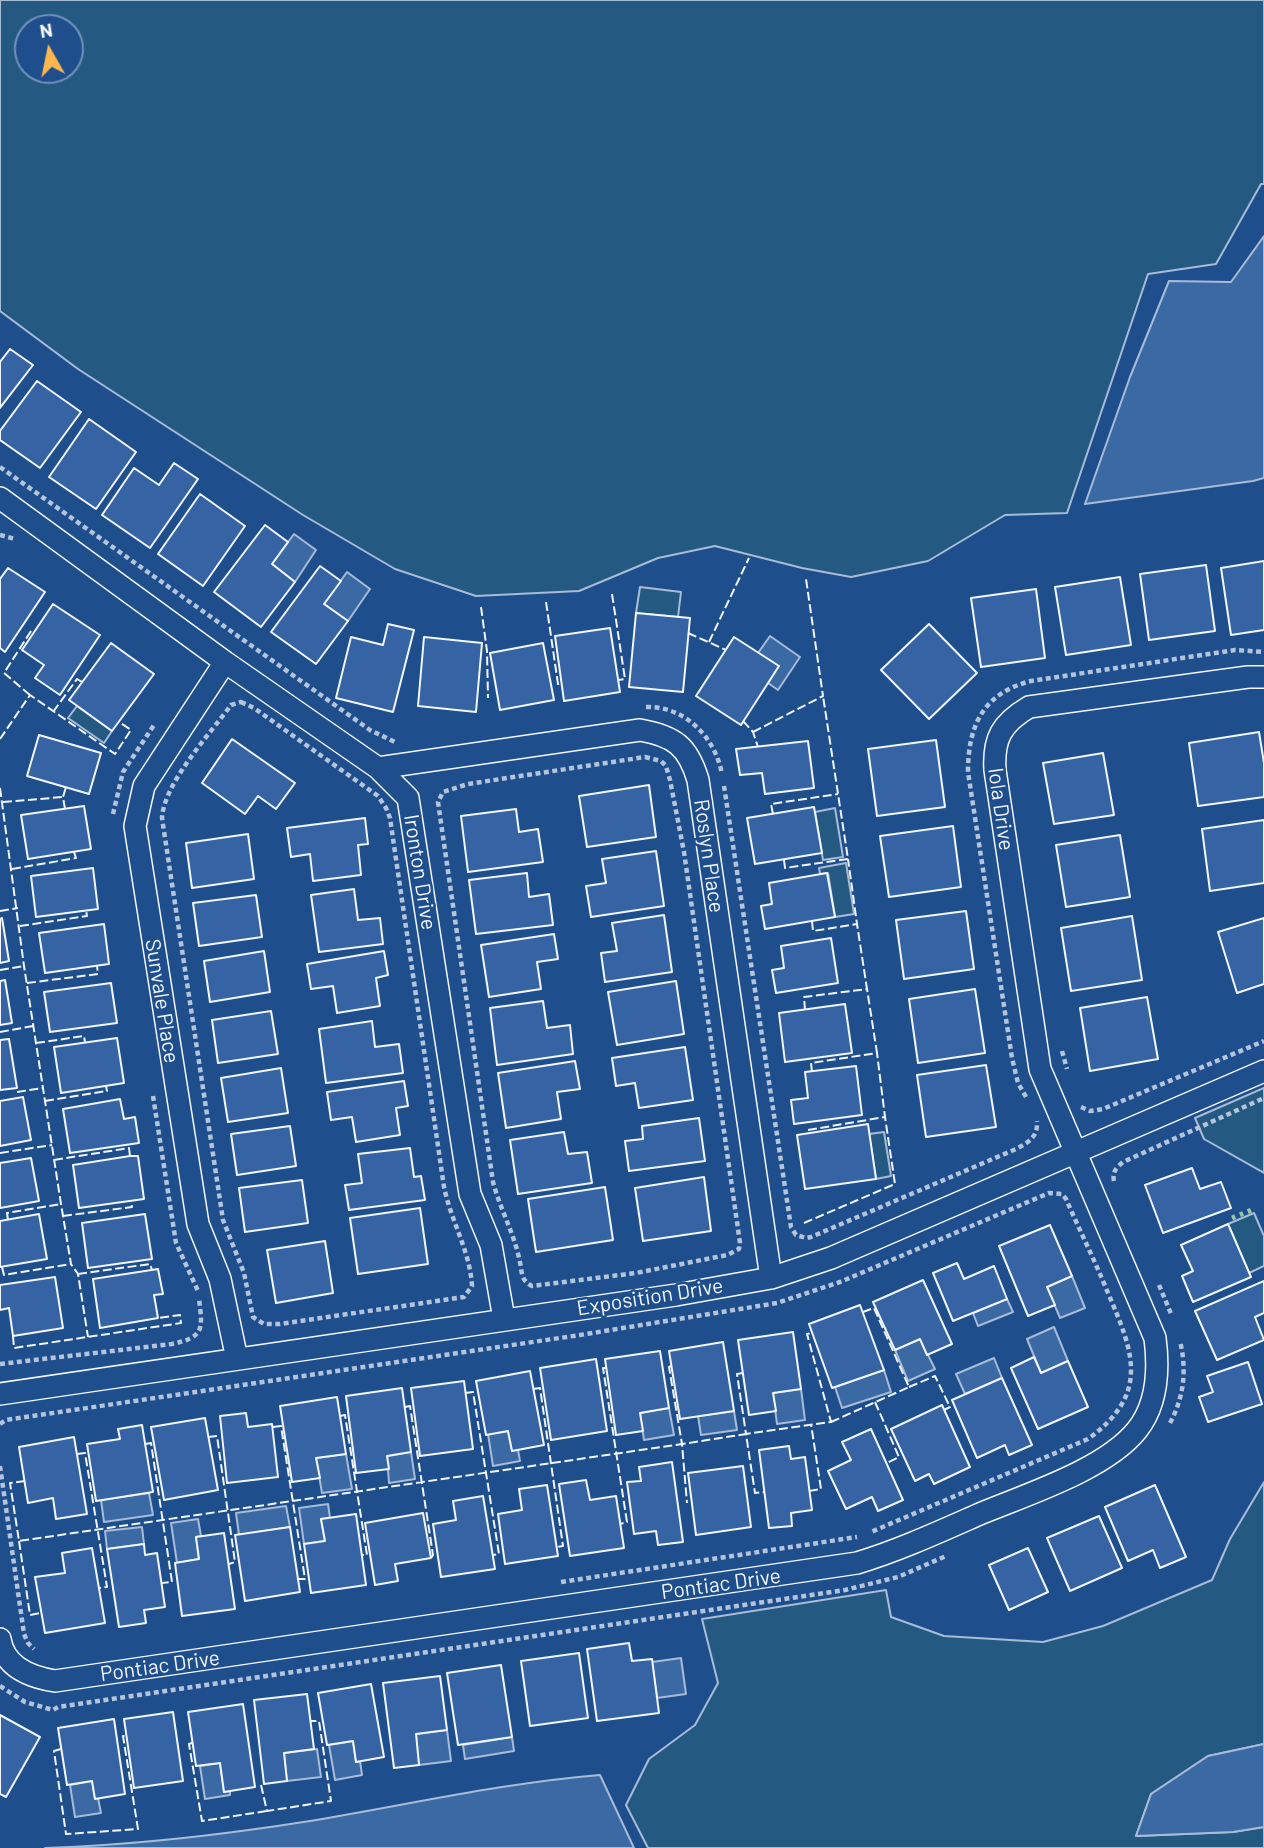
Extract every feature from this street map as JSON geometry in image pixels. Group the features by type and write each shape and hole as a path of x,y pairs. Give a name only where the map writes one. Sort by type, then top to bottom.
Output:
{"street":[{"name":"Ironton Drive","path":"0,498 225,662 378,768 408,797 470,1194 491,1245 504,1319"},
{"name":"Sunvale Place","path":"225,662 144,786 135,826 198,1224 220,1279 237,1359"},
{"name":"Iola Drive","path":"1075,1153 1040,1069 995,770 994,750 1001,731 1012,718 1029,708 1264,677"},
{"name":"Roslyn Place","path":"378,768 640,730 659,733 683,748 693,761 698,780 771,1278"},
{"name":"Exposition Drive","path":"0,1394 686,1293 771,1278 854,1249 1264,1071"},
{"name":"Pontiac Drive","path":"0,1639 10,1661 22,1672 55,1681 858,1563 883,1555 1085,1469 1115,1451 1138,1429 1150,1407 1158,1361 1154,1338 1075,1153"}],"path":[{"path":"466,1296 472,1286 470,1269 467,1254 452,1220 444,1187 386,808 378,796 254,708 235,702 174,784 164,803 162,818 225,1230 247,1285 253,1317 264,1324 280,1324 474,1295"},
{"path":"524,1287 533,1286 636,1273 727,1255 739,1249 740,1237 684,852 668,773 662,761 653,757 468,784 443,792 438,802 493,1182 515,1241 523,1278 533,1286"},
{"path":"1079,1102 1087,1111 1103,1109 1264,1041"},
{"path":"1061,1045 1068,1074"},
{"path":"1115,1185 1115,1169 1123,1162 1264,1098"},
{"path":"0,1423 756,1308 840,1282 1049,1193 1062,1194 1066,1199 1128,1340 1131,1376 1128,1391 1118,1411 1088,1439 863,1536 552,1583"},
{"path":"793,1239 800,1237"},
{"path":"1154,1272 1174,1320"},
{"path":"0,1364 184,1341 198,1334 201,1328 201,1311"},
{"path":"1164,1433 1181,1397 1184,1377 1178,1334"},
{"path":"0,1466 24,1634 28,1643 43,1656"},
{"path":"0,1686 25,1702 53,1710 58,1707 841,1591 898,1577 952,1553"}],"shaded area":[{"path":"0,0 1264,0 1264,184 1261,184 1216,264 1148,274 1067,513 1005,515 928,561 851,577 802,568 715,546 658,558 579,591 476,596 395,569 303,515 78,369 0,311"},
{"path":"1264,236 1264,478 1085,504 1130,377 1169,281 1231,282"},
{"path":"294,534 316,550 295,582 272,564"},
{"path":"347,572 370,589 348,621 324,604"},
{"path":"640,587 681,592 678,617 636,613"},
{"path":"770,636 800,657 778,690 768,683 778,666 758,653"},
{"path":"77,706 112,731 104,743 68,718"},
{"path":"835,808 843,857 823,860 815,812"},
{"path":"846,863 854,914 835,917 828,873 820,874 819,868"},
{"path":"1264,1088 1264,1173 1204,1139 1195,1118"},
{"path":"884,1132 891,1176 876,1179 869,1134"},
{"path":"1254,1213 1264,1236 1264,1266 1249,1273 1228,1224"},
{"path":"1072,1276 1085,1308 1060,1318 1047,1287"},
{"path":"1007,1299 1013,1312 978,1326 973,1313"},
{"path":"1054,1327 1068,1361 1041,1373 1027,1339"},
{"path":"920,1339 935,1369 908,1381 895,1350"},
{"path":"994,1358 1002,1378 965,1394 956,1374"},
{"path":"884,1370 891,1392 842,1408 835,1387"},
{"path":"801,1389 805,1420 777,1424 773,1393"},
{"path":"669,1408 674,1435 644,1440 640,1413"},
{"path":"734,1411 737,1430 701,1435 698,1416"},
{"path":"508,1431 512,1450 518,1450 520,1461 493,1466 488,1434"},
{"path":"411,1452 415,1479 389,1483 387,1456"},
{"path":"346,1454 352,1489 322,1493 316,1458"},
{"path":"1264,1482 1264,1744 1208,1756 1151,1794 1136,1836 1233,1832 1264,1827 1264,1848 648,1848 626,1805 649,1759 695,1725 718,1683 702,1619 886,1590 891,1617 944,1636 1043,1642 1103,1626 1212,1580 1230,1539"},
{"path":"149,1493 153,1515 104,1522 101,1500"},
{"path":"328,1504 330,1518 321,1519 325,1541 304,1544 299,1508"},
{"path":"286,1506 290,1527 239,1535 236,1513"},
{"path":"198,1519 201,1536 196,1537 199,1559 177,1563 171,1523"},
{"path":"142,1527 144,1544 107,1549 105,1531"},
{"path":"681,1658 686,1694 657,1698 652,1662"},
{"path":"447,1730 451,1761 419,1765 416,1734"},
{"path":"512,1737 514,1751 465,1759 463,1745"},
{"path":"353,1741 356,1762 360,1761 362,1775 335,1780 329,1745"},
{"path":"1264,1744 1264,1827 1233,1832 1136,1836 1151,1794 1208,1756"},
{"path":"317,1749 321,1777 287,1781 284,1753"},
{"path":"220,1763 224,1792 230,1791 230,1795 205,1799 200,1766"},
{"path":"600,1775 634,1848 45,1848 145,1842 244,1831 491,1789"},
{"path":"92,1781 101,1813 75,1817 70,1785"}],"building":[{"path":"10,349 33,365 0,408 0,362"},
{"path":"37,381 81,412 40,468 0,440 0,431"},
{"path":"89,419 136,452 96,509 49,477"},
{"path":"174,463 198,479 150,548 102,515 134,468 159,485"},
{"path":"200,494 245,526 203,586 158,554"},
{"path":"265,525 288,542 272,564 295,582 261,627 214,592"},
{"path":"1264,561 1264,630 1231,635 1221,568"},
{"path":"1206,565 1215,631 1149,640 1140,574"},
{"path":"320,566 341,581 324,604 348,621 316,664 271,632"},
{"path":"8,568 45,592 5,652 0,648 0,579"},
{"path":"1120,577 1131,645 1066,655 1055,587"},
{"path":"1036,589 1045,658 981,667 971,598"},
{"path":"53,604 100,635 60,695 35,678 44,665 22,650"},
{"path":"636,613 690,618 683,692 629,687"},
{"path":"388,624 414,630 393,712 336,698 351,637 383,645"},
{"path":"929,624 977,673 929,719 881,670"},
{"path":"610,628 620,692 564,701 555,636"},
{"path":"424,637 482,643 476,712 418,706"},
{"path":"734,637 779,666 741,725 696,696"},
{"path":"111,643 154,674 112,731 69,700"},
{"path":"543,643 554,700 500,710 490,653"},
{"path":"1259,732 1264,763 1264,797 1198,806 1189,743"},
{"path":"39,735 101,753 89,794 27,776"},
{"path":"232,739 295,783 276,809 258,796 245,814 202,783"},
{"path":"936,740 945,807 877,816 868,749"},
{"path":"808,741 814,788 765,794 762,773 740,775 736,749"},
{"path":"1103,753 1114,815 1054,824 1043,763"},
{"path":"649,785 656,837 587,847 579,796"},
{"path":"84,806 91,849 28,859 21,815"},
{"path":"814,807 822,853 755,864 747,818"},
{"path":"516,809 519,832 538,829 543,862 468,872 461,816"},
{"path":"365,818 368,844 358,845 361,875 313,881 310,854 291,857 287,828"},
{"path":"1264,820 1264,883 1210,891 1202,829"},
{"path":"953,826 961,887 889,897 880,836"},
{"path":"248,834 254,879 192,888 186,843"},
{"path":"1120,835 1130,897 1066,907 1056,845"},
{"path":"656,851 664,906 591,917 586,886 606,883 602,859"},
{"path":"93,868 98,909 36,917 31,876"},
{"path":"527,873 529,897 549,894 553,925 476,934 469,880"},
{"path":"827,873 835,917 765,929 761,906 772,904 769,883"},
{"path":"354,889 358,920 380,918 383,944 319,952 311,895"},
{"path":"256,895 262,937 199,946 193,903"},
{"path":"966,911 974,969 904,979 896,920"},
{"path":"664,915 672,972 605,982 601,953 617,951 612,923"},
{"path":"1132,916 1142,980 1071,991 1061,928"},
{"path":"2,918 9,961 0,963 0,919"},
{"path":"1264,918 1264,984 1237,993 1218,932"},
{"path":"104,924 109,964 45,973 39,933"},
{"path":"554,934 558,959 537,962 541,989 489,997 481,945"},
{"path":"831,938 838,983 776,993 772,970 784,968 781,946"},
{"path":"264,951 270,992 210,1002 204,961"},
{"path":"384,951 388,975 376,978 380,1006 337,1013 333,986 311,989 307,964"},
{"path":"5,980 12,1023 0,1025 0,981"},
{"path":"676,981 684,1034 617,1045 608,992"},
{"path":"111,983 117,1023 50,1032 44,992"},
{"path":"975,989 985,1053 918,1063 909,999"},
{"path":"1147,997 1158,1059 1090,1071 1080,1008"},
{"path":"543,1001 547,1028 570,1025 573,1054 497,1065 490,1008"},
{"path":"845,1004 852,1053 785,1062 779,1013"},
{"path":"271,1011 278,1054 218,1063 212,1020"},
{"path":"372,1021 375,1047 399,1044 403,1073 326,1083 319,1029"},
{"path":"117,1038 124,1083 61,1093 54,1047"},
{"path":"9,1039 17,1088 0,1090 0,1040"},
{"path":"685,1047 693,1100 639,1108 635,1083 616,1086 612,1058"},
{"path":"575,1061 580,1089 557,1092 561,1119 506,1128 498,1073"},
{"path":"986,1065 996,1127 926,1137 917,1075"},
{"path":"856,1066 862,1115 794,1124 791,1100 808,1098 805,1072"},
{"path":"281,1068 288,1113 228,1122 221,1078"},
{"path":"404,1081 408,1106 396,1108 400,1135 356,1142 352,1117 331,1120 327,1092"},
{"path":"23,1097 31,1140 0,1146 0,1101"},
{"path":"120,1099 124,1119 135,1117 139,1143 70,1153 63,1109"},
{"path":"699,1118 705,1161 629,1171 625,1141 643,1139 642,1126"},
{"path":"868,1124 876,1179 805,1189 797,1135"},
{"path":"290,1126 296,1166 237,1175 231,1134"},
{"path":"564,1132 568,1154 587,1152 592,1183 518,1194 510,1140"},
{"path":"410,1148 414,1177 421,1176 425,1200 349,1210 345,1185 362,1183 358,1154"},
{"path":"138,1156 144,1199 79,1208 73,1165"},
{"path":"31,1158 39,1201 0,1208 0,1163"},
{"path":"1192,1168 1200,1189 1221,1182 1231,1208 1163,1233 1145,1185"},
{"path":"704,1177 711,1231 643,1241 635,1188"},
{"path":"302,1180 308,1223 245,1232 239,1188"},
{"path":"605,1187 613,1240 536,1252 528,1199"},
{"path":"420,1208 428,1264 358,1274 350,1218"},
{"path":"39,1214 47,1259 0,1267 0,1221"},
{"path":"145,1214 152,1259 88,1268 82,1223"},
{"path":"1228,1224 1251,1277 1193,1302 1182,1276 1193,1271 1181,1245"},
{"path":"1050,1225 1072,1276 1047,1287 1055,1305 1028,1316 999,1246"},
{"path":"325,1241 333,1293 276,1303 267,1250"},
{"path":"957,1263 964,1279 994,1266 1007,1299 953,1321 933,1273"},
{"path":"158,1269 163,1294 154,1295 158,1318 100,1328 93,1279"},
{"path":"55,1277 63,1328 13,1336 9,1308 0,1310 0,1285"},
{"path":"923,1280 952,1344 927,1355 920,1339 895,1350 873,1302"},
{"path":"1264,1281 1264,1313 1255,1317 1264,1340 1217,1360 1195,1311"},
{"path":"860,1305 884,1370 832,1388 809,1324"},
{"path":"793,1332 801,1389 773,1393 776,1411 749,1415 738,1340"},
{"path":"723,1342 734,1411 680,1419 669,1351"},
{"path":"660,1351 669,1408 640,1413 643,1431 616,1435 605,1359"},
{"path":"1034,1357 1041,1373 1068,1361 1088,1407 1038,1429 1011,1368"},
{"path":"596,1359 607,1431 551,1440 540,1368"},
{"path":"1248,1362 1262,1404 1208,1422 1199,1397 1213,1392 1207,1376"},
{"path":"530,1371 544,1445 512,1451 508,1431 486,1435 476,1381"},
{"path":"1002,1378 1032,1445 1009,1455 1005,1445 977,1458 952,1400"},
{"path":"464,1381 473,1449 420,1456 411,1388"},
{"path":"402,1388 411,1452 387,1456 389,1469 356,1473 346,1396"},
{"path":"337,1397 346,1454 316,1458 320,1478 292,1482 280,1406"},
{"path":"942,1405 970,1467 934,1484 929,1474 915,1481 891,1429"},
{"path":"246,1413 248,1427 272,1424 278,1477 227,1483 220,1416"},
{"path":"205,1418 218,1490 164,1500 151,1427"},
{"path":"142,1425 153,1492 96,1501 87,1444 120,1439 118,1429"},
{"path":"871,1429 903,1500 878,1511 872,1497 846,1509 828,1471 851,1460 842,1442"},
{"path":"74,1437 87,1514 56,1519 53,1498 28,1503 19,1447"},
{"path":"789,1446 791,1459 805,1457 812,1510 791,1513 792,1526 769,1528 759,1450"},
{"path":"672,1462 683,1542 658,1545 656,1531 634,1534 627,1482 641,1481 639,1467"},
{"path":"743,1466 751,1527 696,1535 688,1473"},
{"path":"586,1480 590,1500 616,1496 624,1548 570,1556 559,1484"},
{"path":"547,1485 558,1556 505,1564 498,1514 522,1510 519,1489"},
{"path":"1155,1485 1186,1557 1160,1568 1153,1550 1128,1561 1105,1507"},
{"path":"483,1496 495,1569 441,1577 433,1524 456,1520 453,1501"},
{"path":"423,1513 431,1558 395,1564 398,1581 375,1585 365,1523"},
{"path":"356,1514 366,1585 311,1593 304,1544 325,1541 321,1519"},
{"path":"1099,1516 1122,1568 1070,1591 1047,1538"},
{"path":"290,1527 300,1592 245,1601 235,1535"},
{"path":"224,1533 235,1609 182,1616 175,1563 199,1559 196,1537"},
{"path":"144,1544 145,1555 157,1553 165,1607 144,1610 146,1623 119,1627 107,1549"},
{"path":"92,1548 105,1623 45,1633 35,1577 65,1573 62,1553"},
{"path":"1028,1548 1048,1592 1009,1610 989,1565"},
{"path":"629,1643 632,1661 652,1659 659,1713 597,1721 587,1649"},
{"path":"579,1653 588,1718 530,1726 521,1661"},
{"path":"501,1665 512,1737 458,1745 447,1673"},
{"path":"440,1676 447,1730 416,1734 419,1765 394,1768 383,1683"},
{"path":"371,1684 384,1757 356,1762 353,1741 327,1745 318,1693"},
{"path":"307,1694 314,1749 284,1753 287,1781 264,1784 254,1700"},
{"path":"243,1704 255,1787 224,1792 220,1763 196,1766 188,1712"},
{"path":"173,1712 183,1781 134,1788 124,1719"},
{"path":"0,1715 40,1737 6,1797 0,1794"},
{"path":"114,1719 125,1794 95,1799 92,1781 67,1785 58,1728"}],"hedge":[{"path":"1232,1218 1254,1209"}],"fence":[{"path":"709,642 749,558"},
{"path":"753,732 823,696 806,579"},
{"path":"612,594 625,679 618,680"},
{"path":"546,602 558,684 561,683"},
{"path":"481,607 487,651 488,698"},
{"path":"30,695 4,673 33,628"},
{"path":"688,633 726,650"},
{"path":"53,712 77,679 82,682"},
{"path":"0,739 30,695 115,754 131,730 119,722"},
{"path":"784,860 785,868 848,859 823,696"},
{"path":"743,721 753,732 758,747"},
{"path":"65,809 63,797 66,787"},
{"path":"0,788 61,1204 71,1264 78,1274 88,1337"},
{"path":"773,814 771,804 838,794"},
{"path":"3,802 63,797"},
{"path":"12,869 76,858 74,852"},
{"path":"812,921 813,931 857,924 848,859"},
{"path":"0,911 18,908"},
{"path":"20,926 87,916 86,911"},
{"path":"805,1010 804,997 867,989 857,924"},
{"path":"0,970 24,966"},
{"path":"27,983 98,974 97,966"},
{"path":"812,1072 811,1063 877,1053 867,989"},
{"path":"0,1032 33,1026"},
{"path":"36,1043 84,1036 85,1042"},
{"path":"808,1130 885,1117 877,1053"},
{"path":"45,1101 107,1091 106,1086"},
{"path":"17,1092 43,1088"},
{"path":"804,1223 895,1184 885,1117"},
{"path":"0,1153 52,1145"},
{"path":"54,1160 129,1148 130,1156"},
{"path":"63,1216 132,1207 131,1201"},
{"path":"8,1220 7,1213 61,1204"},
{"path":"2,1267 4,1275 71,1264"},
{"path":"78,1274 150,1264 152,1270"},
{"path":"831,1422 909,1387 874,1308 863,1312"},
{"path":"13,1336 14,1348 181,1323 180,1315 158,1318"},
{"path":"743,1373 737,1374 746,1434 831,1422 807,1334 812,1333"},
{"path":"671,1366 669,1367 682,1444 746,1434 755,1493 764,1492"},
{"path":"606,1368 603,1368 627,1522 620,1524"},
{"path":"909,1387 935,1376 950,1407 944,1410"},
{"path":"533,1389 540,1388 563,1546 556,1547"},
{"path":"465,1393 473,1392 499,1554 493,1555"},
{"path":"875,1402 899,1457 887,1463"},
{"path":"405,1407 410,1406 433,1555 431,1558"},
{"path":"340,1416 345,1415 367,1555 361,1555"},
{"path":"809,1491 821,1489 811,1424"},
{"path":"273,1427 281,1426 305,1579 298,1579"},
{"path":"208,1437 217,1436 235,1562 229,1564"},
{"path":"145,1444 151,1443 172,1582 162,1583"},
{"path":"25,1481 10,1483 19,1541 682,1444 687,1503"},
{"path":"77,1454 85,1453 107,1587 99,1588"},
{"path":"19,1541 30,1615 41,1613"},
{"path":"261,1785 267,1811 331,1801 319,1721 310,1721"},
{"path":"61,1749 54,1751 66,1834 138,1829 123,1736 126,1736"},
{"path":"192,1743 189,1744 202,1821 267,1811"}]}
